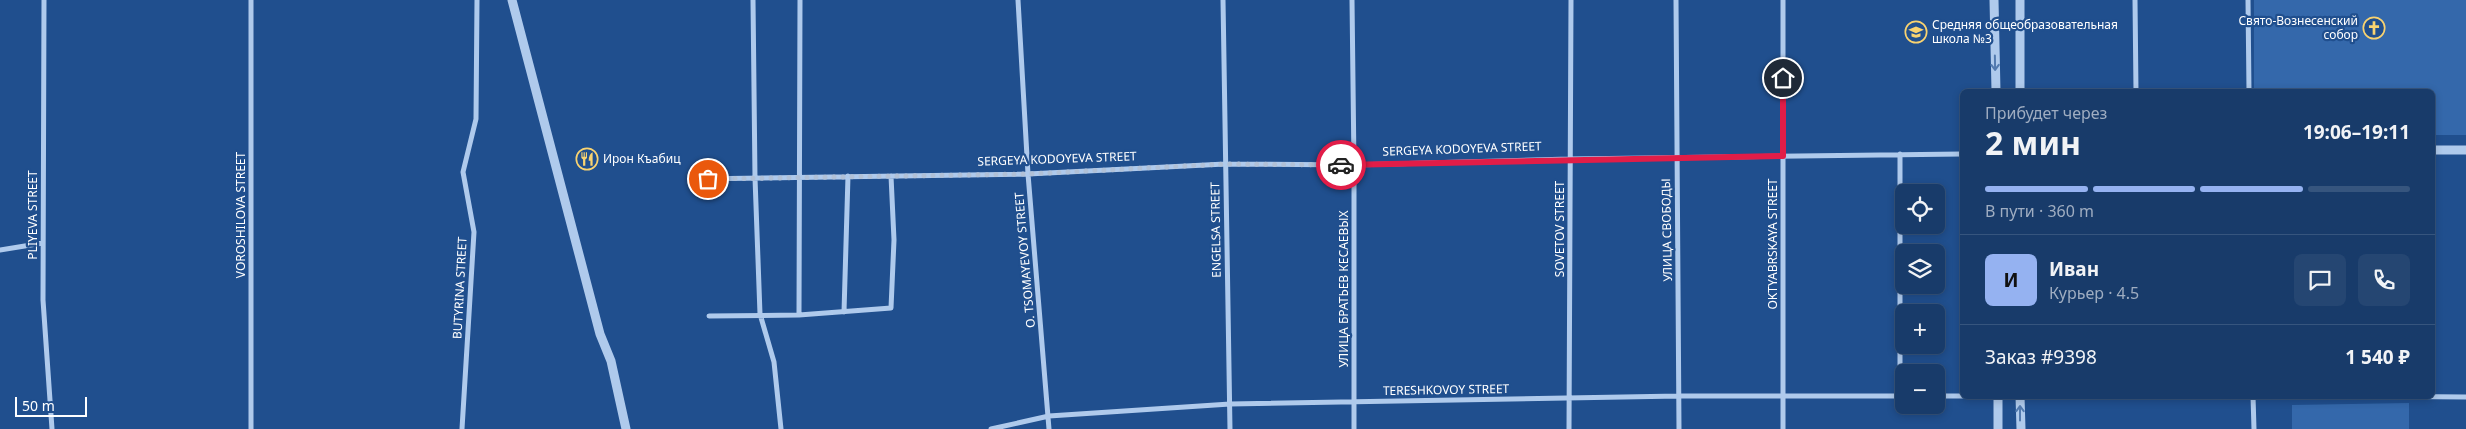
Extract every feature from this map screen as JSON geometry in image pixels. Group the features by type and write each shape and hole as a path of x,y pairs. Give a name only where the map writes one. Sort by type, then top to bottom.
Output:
{"street":[{"name":"PLIYEVA STREET","path":"44,0 43,300 52,429"},
{"name":"VOROSHILOVA STREET","path":"251,0 251,429"},
{"name":"BUTYRINA STREET","path":"462,429 474,232 463,172 476,119 477,0"},
{"path":"512,0 600,334 611,361 626,429"},
{"path":"754,0 755,178 760,314 774,362 781,429"},
{"path":"799,315 800,0"},
{"name":"O. TSOMAYEVOY STREET","path":"1018,0 1028,174 1050,429"},
{"name":"ENGELSA STREET","path":"1223,0 1230,429"},
{"name":"УЛИЦА БРАТЬЕВ КЕСАЕВЫХ","path":"1352,0 1354,429"},
{"name":"SOVETOV STREET","path":"1569,429 1571,0"},
{"name":"УЛИЦА СВОБОДЫ","path":"1676,0 1679,429"},
{"name":"OKTYABRSKAYA STREET","path":"1783,429 1784,0"},
{"path":"1994,0 1996,89"},
{"path":"2020,0 2020,89"},
{"path":"2135,0 2136,89"},
{"path":"2248,0 2249,89"},
{"path":"2435,150 2466,150"},
{"path":"1900,154 1902,364"},
{"name":"SERGEYA KODOYEVA STREET","path":"692,179 1028,174 1225,164 1354,165 1570,159 1960,154"},
{"path":"844,312 848,176"},
{"path":"709,316 799,315 891,308 894,240 891,176"},
{"path":"0,250 43,243"},
{"name":"TERESHKOVOY STREET","path":"991,429 1048,416 1230,404 1679,396 1895,396"},
{"path":"1945,396 1960,396"},
{"path":"2435,397 2466,397"},
{"path":"1998,399 1998,429"},
{"path":"2020,399 2020,429"},
{"path":"2253,399 2254,429"}],"shaded area":[{"path":"2254,0 2466,0 2466,135 2435,135 2435,89 2254,89"},
{"path":"2409,403 2409,429 2292,429 2292,405"}],"way so far":[{"path":"708,179 1028,174 1225,164 1341,165"}],"place":[{"name":"Свято-Вознесенский собор","path":"2374,28"},
{"name":"Средняя общеобразовательная школа №3","path":"1916,32"},
{"name":"Ирон Къабиц","path":"587,159"}],"route":[{"path":"1341,165 1783,156 1783,78"}]}
